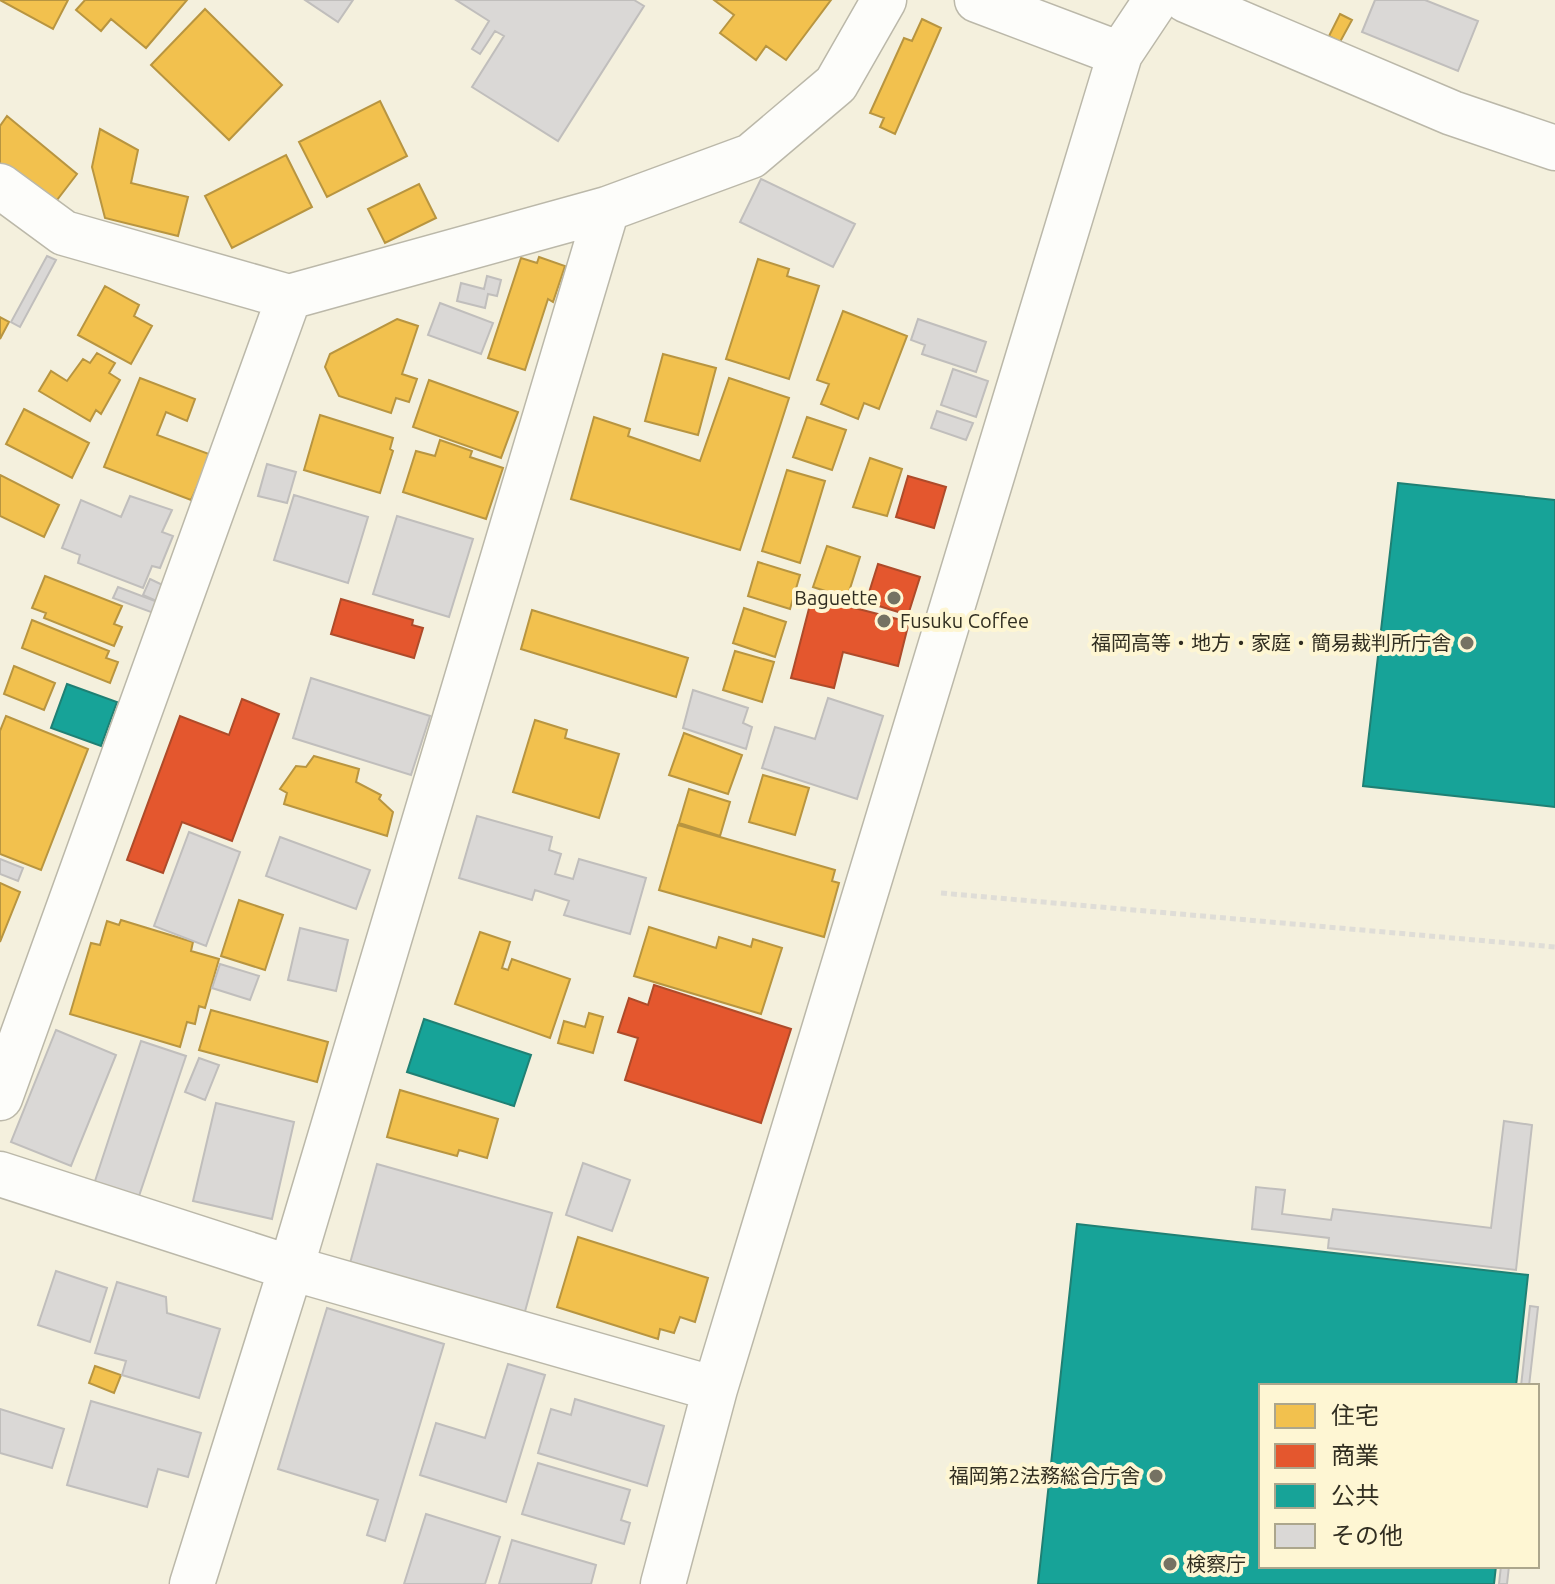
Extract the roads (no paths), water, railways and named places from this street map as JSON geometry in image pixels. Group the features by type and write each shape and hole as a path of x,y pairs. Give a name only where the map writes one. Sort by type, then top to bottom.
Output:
{"street":[{"path":"0,186 64,233 289,297 607,209 751,156 836,84 884,0"},
{"path":"977,0 1120,54"},
{"path":"665,1579 715,1389 1120,54 1156,0"},
{"path":"1186,0 1452,113 1555,148"},
{"path":"192,1584 291,1268 607,209"},
{"path":"0,1098 289,297"},
{"path":"0,1174 291,1268 715,1389"}],"place":[{"name":"Baguette","path":"894,598"},
{"name":"Fusuku Coffee","path":"884,621"},
{"name":"福岡高等・地方・家庭・簡易裁判所庁舎","path":"1467,643"},
{"name":"福岡第2法務総合庁舎","path":"1156,1476"},
{"name":"検察庁","path":"1170,1564"}]}
